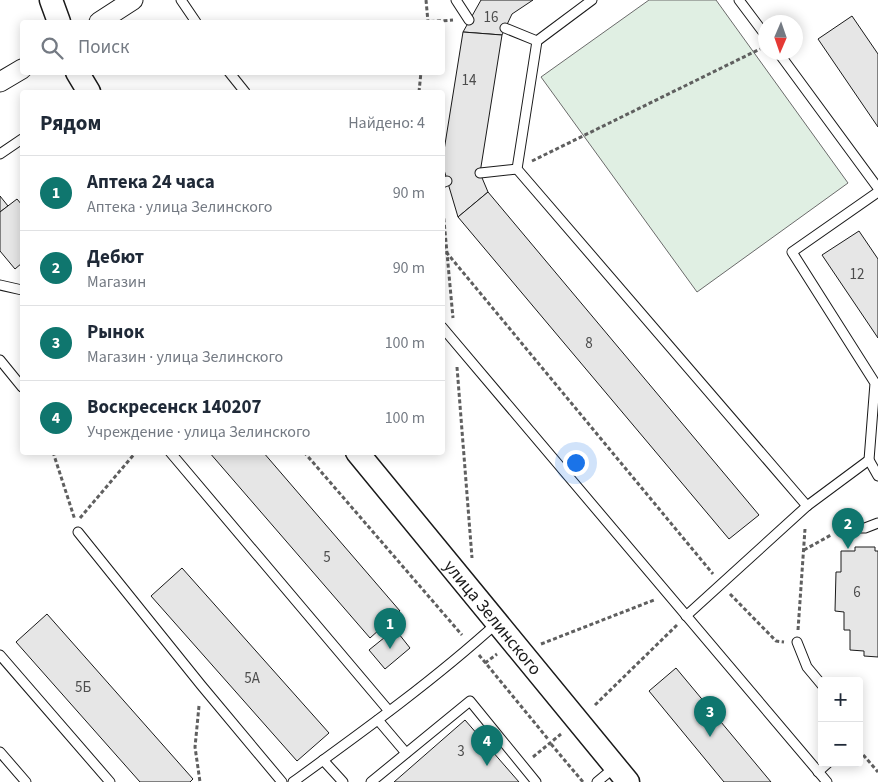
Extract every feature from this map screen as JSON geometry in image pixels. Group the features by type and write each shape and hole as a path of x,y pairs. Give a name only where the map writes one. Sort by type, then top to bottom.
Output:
{"street":[{"path":"50,0 58,20"},
{"path":"102,20 133,0"},
{"path":"0,82 20,70"},
{"path":"80,75 88,90"},
{"name":"улица Зелинского","path":"359,455 621,774"}],"lane":[{"path":"181,0 195,20"},
{"path":"456,0 470,20"},
{"path":"592,0 537,41 517,169 807,506"},
{"path":"739,0 758,25"},
{"path":"505,28 537,41"},
{"path":"784,60 878,190 792,252 875,383 870,460 878,476"},
{"path":"231,75 243,90"},
{"path":"0,154 20,144"},
{"path":"480,173 517,169"},
{"path":"0,285 20,290"},
{"path":"445,330 827,782"},
{"path":"0,360 20,384"},
{"path":"173,455 389,711"},
{"path":"686,616 807,506 870,460"},
{"path":"842,528 865,528 878,523"},
{"path":"78,532 200,685 282,782"},
{"path":"293,782 378,720 472,646 497,623"},
{"path":"797,642 807,667 818,680"},
{"path":"0,655 110,782"},
{"path":"371,782 470,701 536,782"},
{"path":"378,720 406,754"},
{"path":"0,752 26,782"},
{"path":"323,760 343,782"},
{"path":"818,772 824,767"},
{"path":"597,782 621,774"}],"path":[{"path":"426,0 427,20"},
{"path":"445,21 470,20"},
{"path":"517,169 758,50"},
{"path":"418,90 421,75"},
{"path":"445,223 472,559"},
{"path":"445,250 721,584"},
{"path":"54,455 76,522 133,455"},
{"path":"307,455 472,646 548,739"},
{"path":"743,607 776,641 797,642 803,551 842,528"},
{"path":"540,644 668,594"},
{"path":"599,710 594,704 686,616"},
{"path":"200,685 195,747 200,782"},
{"path":"531,758 558,736"},
{"path":"551,744 583,782"},
{"path":"863,755 878,772"}],"green space":[{"path":"649,0 716,0 848,183 697,292 541,77"}],"building":[{"path":"481,0 533,0 512,14 502,35 463,32"},
{"path":"852,16 878,54 878,127 818,39"},
{"path":"463,32 502,35 480,173 488,192 458,217 445,173 445,144"},
{"path":"488,192 759,515 729,539 458,217"},
{"path":"0,196 8,206 0,212"},
{"path":"17,199 20,203 20,265 15,269 0,251 0,212"},
{"path":"859,231 878,259 878,338 822,255"},
{"path":"212,455 266,455 400,611 370,638"},
{"path":"855,547 875,547 875,551 878,551 878,657 864,656 864,651 850,650 850,630 844,630 844,612 835,611 836,572 841,572 841,551 855,551"},
{"path":"182,568 329,733 297,761 151,596"},
{"path":"47,614 193,779 190,782 140,782 16,642"},
{"path":"395,629 410,648 385,669 369,650"},
{"path":"676,668 771,782 724,782 649,691"},
{"path":"465,720 519,782 394,782"}],"place":[{"name":"Дебют","path":"848,549"},
{"name":"Аптека 24 часа","path":"390,649"},
{"name":"Рынок","path":"710,737"},
{"name":"Воскресенск 140207","path":"487,766"}]}
